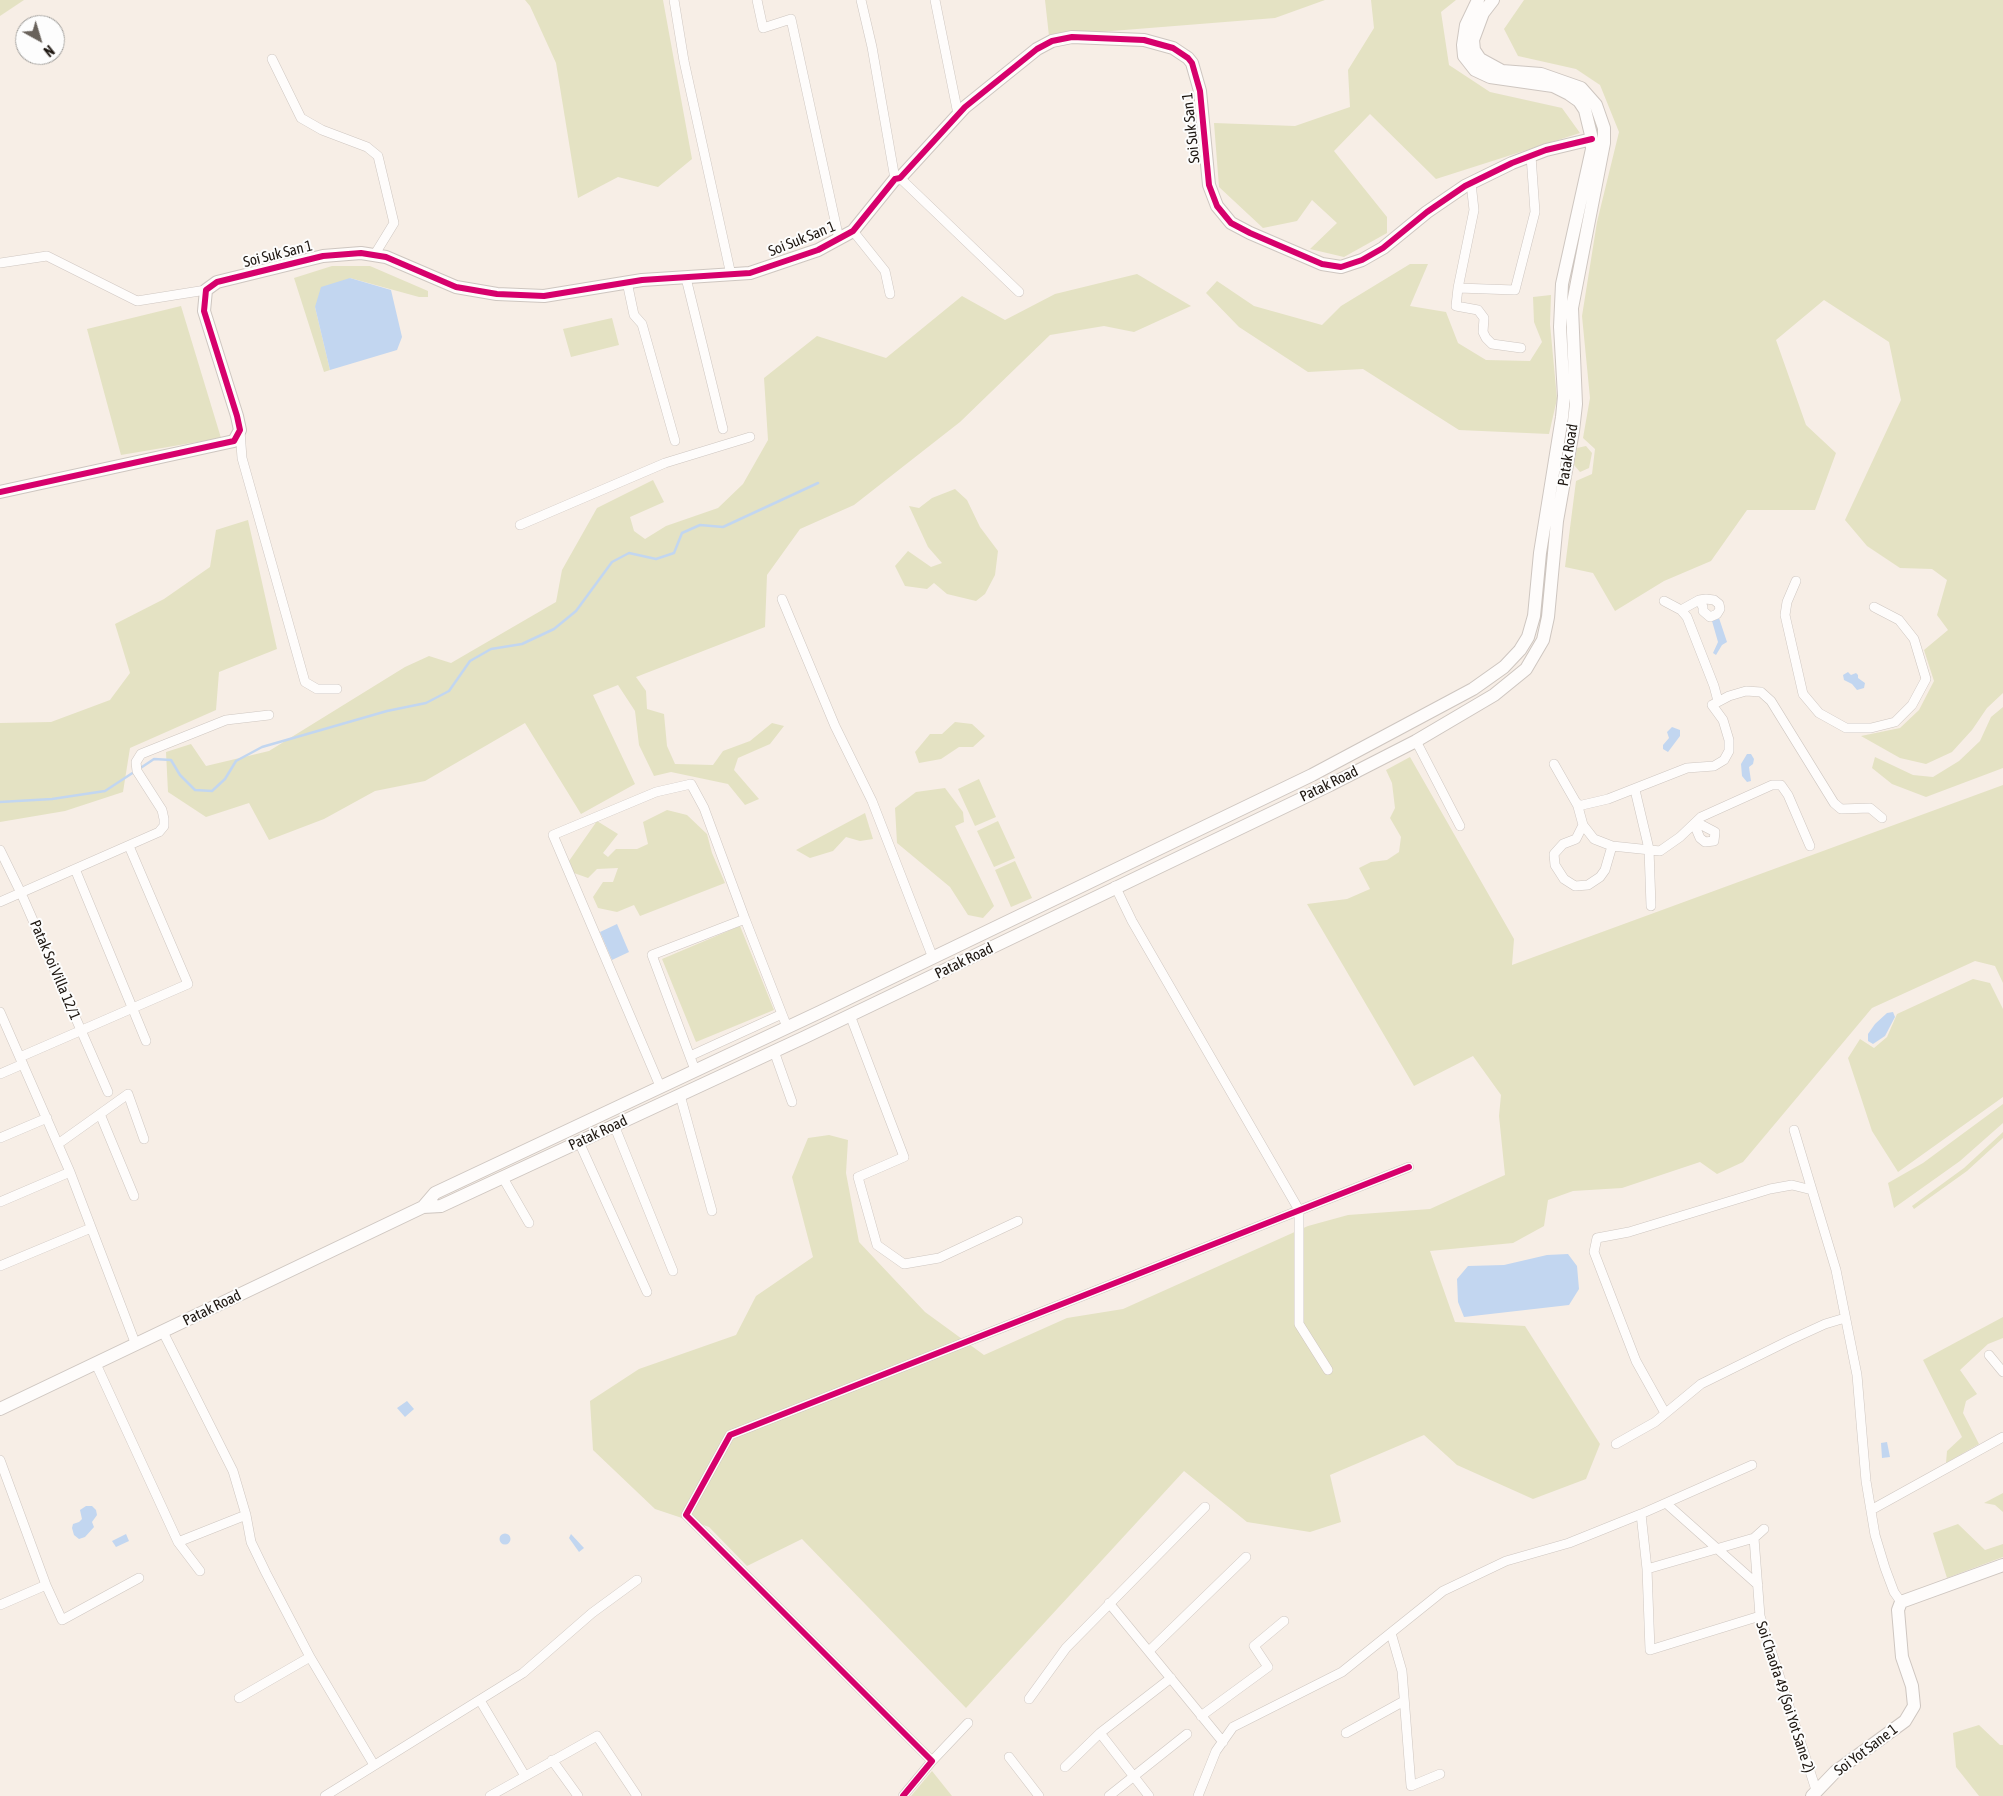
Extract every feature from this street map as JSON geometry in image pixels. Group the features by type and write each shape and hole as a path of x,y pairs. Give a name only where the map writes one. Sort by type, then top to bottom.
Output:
{"main road":[{"name":"Patak Road","path":"423,1207 435,1193 933,958 1312,775 1417,721 1473,689 1504,667 1520,650 1528,637 1536,607 1540,553 1564,396 1560,327 1562,284 1592,138 1585,110 1579,101 1569,94 1553,86 1490,77 1475,70 1464,56 1462,45 1466,25 1478,0"},
{"name":"Patak Road","path":"0,1409 423,1207 441,1206 503,1178 850,1015 1142,874 1416,741 1494,695 1520,674 1534,658 1543,640 1548,617 1557,521 1574,431 1576,386 1572,308 1604,144 1604,128 1596,105 1581,88 1541,74 1502,71 1480,59 1474,50 1473,40 1483,13 1494,0"},
{"name":"Soi Suk San 1","path":"206,290 217,282 323,256 375,254 456,287 497,294 544,296 627,282 750,273 818,250 853,231 898,178 958,114 1037,49 1052,42 1072,37 1134,40 1173,48 1192,63 1200,91 1209,185 1216,206 1231,223 1322,264 1341,267 1362,260 1383,248 1427,212 1471,183 1531,156 1592,138"},
{"path":"0,492 234,441 240,430 204,311 206,290"},
{"path":"1520,650 1534,658"},
{"path":"1135,861 1142,874"},
{"path":"1902,1602 2003,1565"},
{"name":"Soi Yot Sane 1","path":"1814,1793 1835,1772 1905,1721 1914,1706 1912,1686 1902,1657 1898,1610 1902,1602"}],"street":[{"path":"674,0 684,62 731,275"},
{"path":"757,0 763,28 791,19 839,239"},
{"path":"861,0 898,178 1019,292"},
{"path":"935,0 958,114"},
{"path":"272,60 301,118 322,130 367,147 378,156 394,223 375,254"},
{"path":"1458,288 1515,290 1535,212 1531,156"},
{"path":"1471,183 1474,210 1456,306 1478,310 1484,318 1483,332 1492,344 1521,348"},
{"path":"853,231 885,271 890,294"},
{"path":"0,263 48,256 137,301 206,290"},
{"path":"686,278 723,429"},
{"path":"627,282 634,314 642,324 675,441"},
{"path":"240,430 242,458 306,682 317,689 337,690"},
{"path":"520,525 665,463 750,437"},
{"path":"1796,581 1787,602 1785,615 1802,694 1819,713 1846,728 1871,728 1896,722 1912,705 1926,679 1914,639 1899,620 1874,607"},
{"path":"782,599 835,726 872,801 933,958"},
{"path":"1681,610 1699,600"},
{"path":"1664,601 1681,610 1694,634 1718,701"},
{"path":"1577,803 1578,806 1608,799 1687,768 1708,768 1724,760 1728,751 1729,740 1723,720 1712,705 1746,691 1761,692 1771,701 1834,802 1841,809 1870,808 1882,818"},
{"path":"0,902 151,837 164,826 162,810 137,769 136,762 142,754 226,720 269,715"},
{"path":"1416,741 1460,826"},
{"path":"1554,764 1577,803 1583,825 1594,839 1612,846 1660,851 1701,817 1772,784 1781,785 1788,795 1810,846"},
{"path":"660,1086 552,834 597,818 656,792 691,784 704,808 787,1027"},
{"path":"1635,790 1649,849 1651,906"},
{"path":"1583,825 1576,839 1563,844 1554,854 1555,865 1564,879 1575,886 1581,886 1588,885 1600,877 1606,870 1612,846"},
{"path":"0,1074 81,1030 188,984 129,846"},
{"name":"Patak Soi Villa 12/1","path":"0,850 21,893 108,1092"},
{"path":"75,869 146,1041"},
{"path":"1115,886 1132,921 1299,1210 1299,1324 1328,1370"},
{"path":"695,1070 652,955 745,919"},
{"path":"0,1012 70,1172 136,1344"},
{"path":"690,1056 782,1014"},
{"path":"850,1015 904,1157 858,1177 877,1245 904,1264 939,1258 1018,1221"},
{"path":"774,1051 792,1102"},
{"path":"58,1144 128,1094 144,1139"},
{"path":"680,1095 712,1211"},
{"path":"100,1114 134,1196"},
{"path":"0,1138 47,1118"},
{"path":"614,1125 673,1271"},
{"path":"1794,1130 1829,1244 1857,1376 1866,1481 1875,1535 1884,1568 1894,1592 1902,1602"},
{"path":"579,1142 647,1292"},
{"path":"932,1761 686,1515 730,1435 1409,1167"},
{"path":"0,1202 70,1172"},
{"path":"503,1178 529,1223"},
{"path":"1665,1413 1636,1361 1594,1252 1597,1238 1629,1232 1770,1189 1792,1185 1812,1190"},
{"path":"0,1266 91,1228"},
{"path":"1616,1444 1637,1433 1702,1384 1825,1324 1845,1318"},
{"path":"163,1332 233,1471 252,1542 310,1657 374,1765"},
{"path":"1989,1355 2003,1372"},
{"path":"96,1364 178,1542 200,1571"},
{"path":"1871,1510 2003,1437"},
{"path":"0,1460 46,1585 62,1620 138,1578"},
{"path":"1198,1796 1216,1751 1233,1727 1342,1672 1443,1591 1506,1561 1569,1543 1667,1504 1752,1465"},
{"path":"1667,1504 1719,1548 1758,1585"},
{"path":"1029,1699 1066,1648 1205,1507"},
{"name":"Soi Chaofa 49 (Soi Yot Sane 2)","path":"1641,1514 1647,1569 1650,1650 1760,1616 1814,1793"},
{"path":"178,1542 246,1515"},
{"path":"1647,1569 1754,1538 1764,1529"},
{"path":"1754,1538 1760,1616"},
{"path":"1149,1651 1246,1557"},
{"path":"325,1796 481,1702 523,1673 592,1613 637,1580"},
{"path":"0,1605 46,1585"},
{"path":"1109,1603 1222,1742"},
{"path":"1201,1716 1268,1667 1254,1646 1284,1622"},
{"path":"1391,1633 1402,1672 1411,1786 1440,1774"},
{"path":"240,1698 310,1657"},
{"path":"1065,1767 1100,1733 1171,1678"},
{"path":"1346,1733 1404,1701"},
{"path":"481,1702 525,1776"},
{"path":"903,1796 932,1761 968,1724"},
{"path":"1100,1733 1149,1796"},
{"path":"1109,1796 1186,1734"},
{"path":"490,1796 597,1736 637,1796"},
{"path":"1009,1757 1039,1796"},
{"path":"552,1760 578,1796"}],"shaded area":[{"path":"0,0 24,0 0,16"},
{"path":"525,0 663,0 692,159 658,187 618,177 578,198 556,63 530,6"},
{"path":"1045,0 1325,0 1275,18 1049,36"},
{"path":"1371,0 1456,0 1441,12 1449,65 1490,92 1562,108 1580,133 1436,179 1370,114 1334,151 1387,217 1387,233 1344,257 1310,249 1337,223 1312,200 1297,221 1263,228 1219,187 1214,123 1295,126 1350,107 1348,70 1374,28"},
{"path":"1524,0 2003,0 2003,693 1987,708 1972,730 1952,752 1926,764 1900,758 1861,736 1900,728 1919,710 1934,681 1924,650 1948,630 1937,615 1947,580 1932,569 1900,568 1867,546 1845,520 1901,400 1889,342 1824,300 1776,340 1806,425 1836,453 1815,510 1747,510 1711,561 1664,581 1615,611 1593,573 1565,567 1576,481 1592,474 1595,449 1583,438 1590,398 1582,316 1597,222 1619,132 1600,85 1576,69 1518,56 1504,29"},
{"path":"1410,264 1428,264 1410,306 1446,312 1458,343 1486,360 1530,361 1542,342 1534,322 1533,297 1551,295 1550,324 1557,399 1549,434 1459,430 1363,369 1308,372 1239,327 1206,293 1217,281 1254,306 1322,325 1341,306"},
{"path":"332,266 370,266 428,291 428,297 419,297 350,278 315,307 330,370 324,372 294,278"},
{"path":"1137,274 1191,306 1134,332 1104,326 1050,335 960,422 854,505 800,529 767,575 765,627 636,677 646,691 647,709 664,714 667,746 675,764 713,765 723,751 750,741 772,723 784,726 770,744 738,758 734,770 759,799 745,805 728,784 671,772 654,776 639,745 635,711 618,685 593,695 635,784 581,814 525,723 425,781 375,791 324,819 269,840 249,803 206,817 168,792 166,752 191,744 206,766 269,751 405,667 429,656 451,663 556,602 562,570 597,508 653,480 664,502 630,517 634,531 645,539 666,526 718,508 743,484 768,440 764,378 817,336 886,358 962,296 1005,320 1055,294"},
{"path":"181,306 221,438 121,455 87,329"},
{"path":"612,318 619,345 571,357 563,329"},
{"path":"1586,446 1592,453 1589,468 1580,472 1574,465 1577,448"},
{"path":"955,489 967,500 980,527 998,551 995,575 985,594 976,601 947,594 934,583 927,589 905,586 895,566 908,551 931,567 942,563 928,547 909,506 919,508 932,498"},
{"path":"248,520 277,649 219,672 216,710 130,748 123,792 65,811 0,822 0,723 51,722 110,700 130,673 115,624 164,599 210,567 216,530"},
{"path":"2003,707 2003,768 1926,797 1892,784 1872,768 1875,757 1913,775 1933,777 1959,761 1980,741 1991,717"},
{"path":"955,722 972,724 985,736 973,747 959,747 941,759 919,763 915,752 930,734 942,734"},
{"path":"1410,757 1514,939 1512,965 2003,785 2003,983 1995,966 1975,961 1872,1008 1743,1162 1717,1174 1700,1162 1622,1188 1573,1191 1548,1200 1544,1226 1513,1243 1430,1251 1455,1322 1525,1326 1600,1444 1586,1479 1533,1499 1457,1465 1424,1435 1330,1475 1341,1522 1310,1532 1247,1522 1184,1471 966,1708 802,1539 747,1566 709,1527 655,1509 593,1450 590,1401 639,1369 736,1335 756,1296 813,1257 792,1177 808,1138 829,1135 848,1140 846,1173 859,1242 925,1312 984,1355 1067,1318 1123,1309 1308,1226 1348,1215 1430,1209 1505,1175 1499,1116 1501,1095 1473,1056 1414,1086 1307,904 1347,899 1370,889 1359,868 1371,862 1387,860 1399,852 1401,837 1390,818 1395,808 1392,783 1386,770"},
{"path":"979,779 996,817 975,826 958,789"},
{"path":"945,788 963,812 964,822 955,826 994,906 983,918 968,915 950,887 897,843 895,808 916,792"},
{"path":"667,810 687,815 707,834 712,853 725,883 640,916 634,905 617,912 598,908 593,897 603,882 613,882 618,868 597,869 588,878 574,873 569,861 597,821 618,834 603,853 608,857 616,849 637,849 648,844 643,822"},
{"path":"865,813 873,839 860,841 846,837 833,851 810,858 796,850"},
{"path":"998,821 1015,858 994,867 977,831"},
{"path":"1015,861 1032,898 1011,907 995,870"},
{"path":"740,926 774,1010 696,1042 662,959"},
{"path":"1973,979 1990,983 2003,1009 2003,1097 1898,1172 1872,1131 1848,1058 1860,1039 1874,1048 1887,1037 1897,1014"},
{"path":"2003,1104 2003,1123 1960,1161 1894,1208 1888,1183 1923,1163"},
{"path":"2003,1132 2003,1138 1967,1171 1914,1209 1912,1206 1964,1168"},
{"path":"2003,1317 2003,1338 1988,1344 1960,1370 1977,1394 1966,1401 1963,1413 1979,1444 1946,1463 1947,1451 1962,1437 1923,1360"},
{"path":"2003,1493 2003,1512 1995,1505 1984,1503"},
{"path":"1958,1524 1985,1550 2003,1544 2003,1557 1947,1578 1933,1533"},
{"path":"1979,1725 2000,1745 2003,1745 2003,1796 1979,1796 1956,1767 1953,1733"},
{"path":"932,1771 952,1796 911,1796"}],"water":[{"path":"350,278 391,290 402,337 397,350 330,370 315,307 321,287"},
{"path":"1719,618 1727,642 1722,645 1716,655 1713,653 1718,642 1712,621"},
{"path":"1848,672 1851,675 1856,673 1858,675 1858,678 1865,683 1864,688 1857,690 1852,684 1844,680 1843,675"},
{"path":"1672,727 1680,730 1680,736 1668,752 1663,749 1663,745 1669,738 1667,732"},
{"path":"1747,754 1751,754 1754,759 1753,764 1749,767 1751,781 1747,782 1742,776 1741,764"},
{"path":"617,924 629,952 612,960 600,932"},
{"path":"1893,1012 1895,1017 1885,1036 1873,1044 1868,1041 1868,1034 1875,1024 1887,1013"},
{"path":"1568,1254 1577,1266 1579,1289 1569,1305 1464,1317 1458,1302 1457,1279 1468,1266 1504,1265 1547,1255"},
{"path":"407,1401 414,1409 405,1417 397,1408"},
{"path":"1887,1442 1890,1457 1882,1458 1881,1443"},
{"path":"86,1506 92,1506 96,1510 97,1515 92,1522 94,1527 85,1537 79,1539 74,1535 72,1528 73,1524 82,1519 80,1510"},
{"path":"505,1533 511,1539 505,1545 499,1539"},
{"path":"126,1534 129,1541 116,1547 112,1541"},
{"path":"571,1534 584,1548 579,1552 569,1538"}],"waterway":[{"path":"139,769 154,759 171,760 180,775 195,790 212,791 225,779 236,761 262,747 387,711 426,703 449,691 470,661 491,649 522,644 554,629 576,611 612,562 629,553 656,559 674,553 682,533 700,525 723,527 818,483"},
{"path":"0,802 52,799 105,791 134,772"}],"cycle path":[{"path":"0,492 234,441 240,430 237,416 204,311 206,290 217,282 323,256 361,253 386,257 456,287 497,294 544,296 642,280 750,273 818,250 853,231 895,179 900,178 965,107 1037,49 1052,41 1072,37 1144,40 1173,48 1188,58 1192,63 1200,91 1209,185 1217,206 1231,223 1322,264 1341,267 1362,260 1383,248 1427,212 1465,186 1512,163 1546,150 1592,139"},
{"path":"903,1796 932,1761 686,1515 730,1435 1409,1167"}]}
